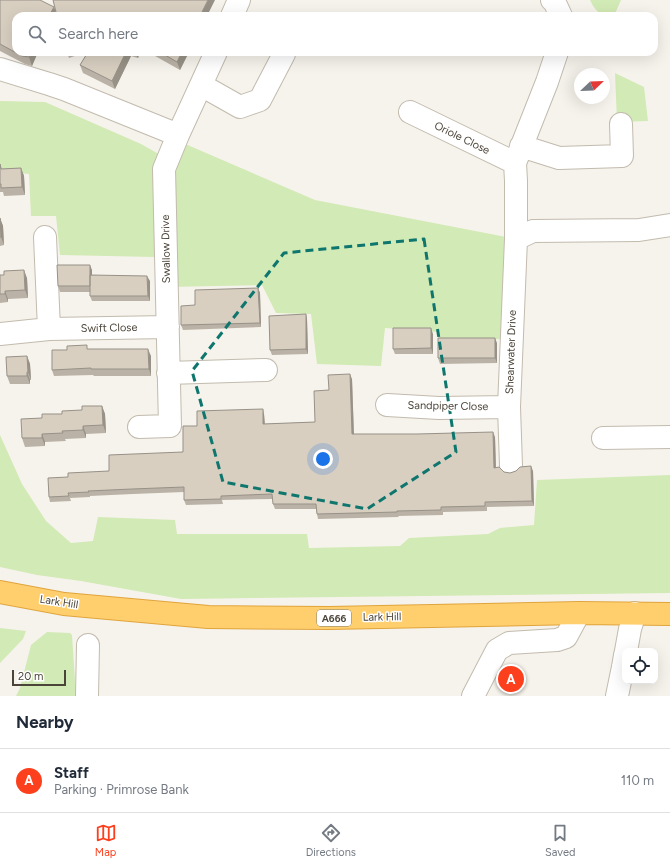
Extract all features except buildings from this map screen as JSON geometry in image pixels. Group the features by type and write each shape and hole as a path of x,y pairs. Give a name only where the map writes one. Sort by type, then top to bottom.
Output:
{"highway":[{"name":"Lark Hill","path":"0,592 64,604 208,617 329,618 579,613 670,614"}],"street":[{"path":"234,12 239,0"},
{"path":"552,0 554,1 559,12"},
{"name":"Swallow Drive","path":"140,427 170,426 164,169 214,56"},
{"path":"201,85 240,107 260,100 283,56"},
{"name":"Shearwater Drive","path":"511,466 509,406 518,155 557,56"},
{"path":"0,69 49,84 178,135"},
{"name":"Oriole Close","path":"410,112 518,155 559,158 622,156 621,124"},
{"path":"516,238 533,231 639,230 670,225"},
{"path":"45,237 50,329"},
{"name":"Swift Close","path":"0,334 50,329 168,327"},
{"path":"168,373 266,370"},
{"name":"Sandpiper Close","path":"387,405 439,408 509,406"},
{"path":"603,438 670,438"},
{"path":"473,696 497,650 509,643 556,640 566,637 579,613"},
{"path":"627,648 635,613"},
{"path":"87,696 88,645"},
{"path":"617,696 622,672"}],"highlighted area":[{"path":"424,239 456,452 367,509 223,482 192,371 284,253"}],"green space":[{"path":"590,0 621,0 616,12 599,12 594,8"},
{"path":"615,73 644,87 648,121 617,122"},
{"path":"0,101 45,102 141,144 164,157 153,181 155,257 60,255 56,216 31,216 29,174 0,171"},
{"path":"176,140 315,200 516,239 512,339 438,340 439,332 385,328 381,366 317,364 311,314 276,313 262,285 167,287"},
{"path":"0,435 22,484 46,521 71,543 93,541 98,517 175,520 177,534 307,534 309,548 400,546 409,538 488,534 500,528 534,525 537,480 670,475 670,593 181,599 81,581 37,575 0,567"},
{"path":"0,628 26,631 23,639 0,663"},
{"path":"47,632 70,633 72,635 76,696 16,696 20,688 31,645"}],"place":[{"name":"Staff","path":"511,679"}]}
